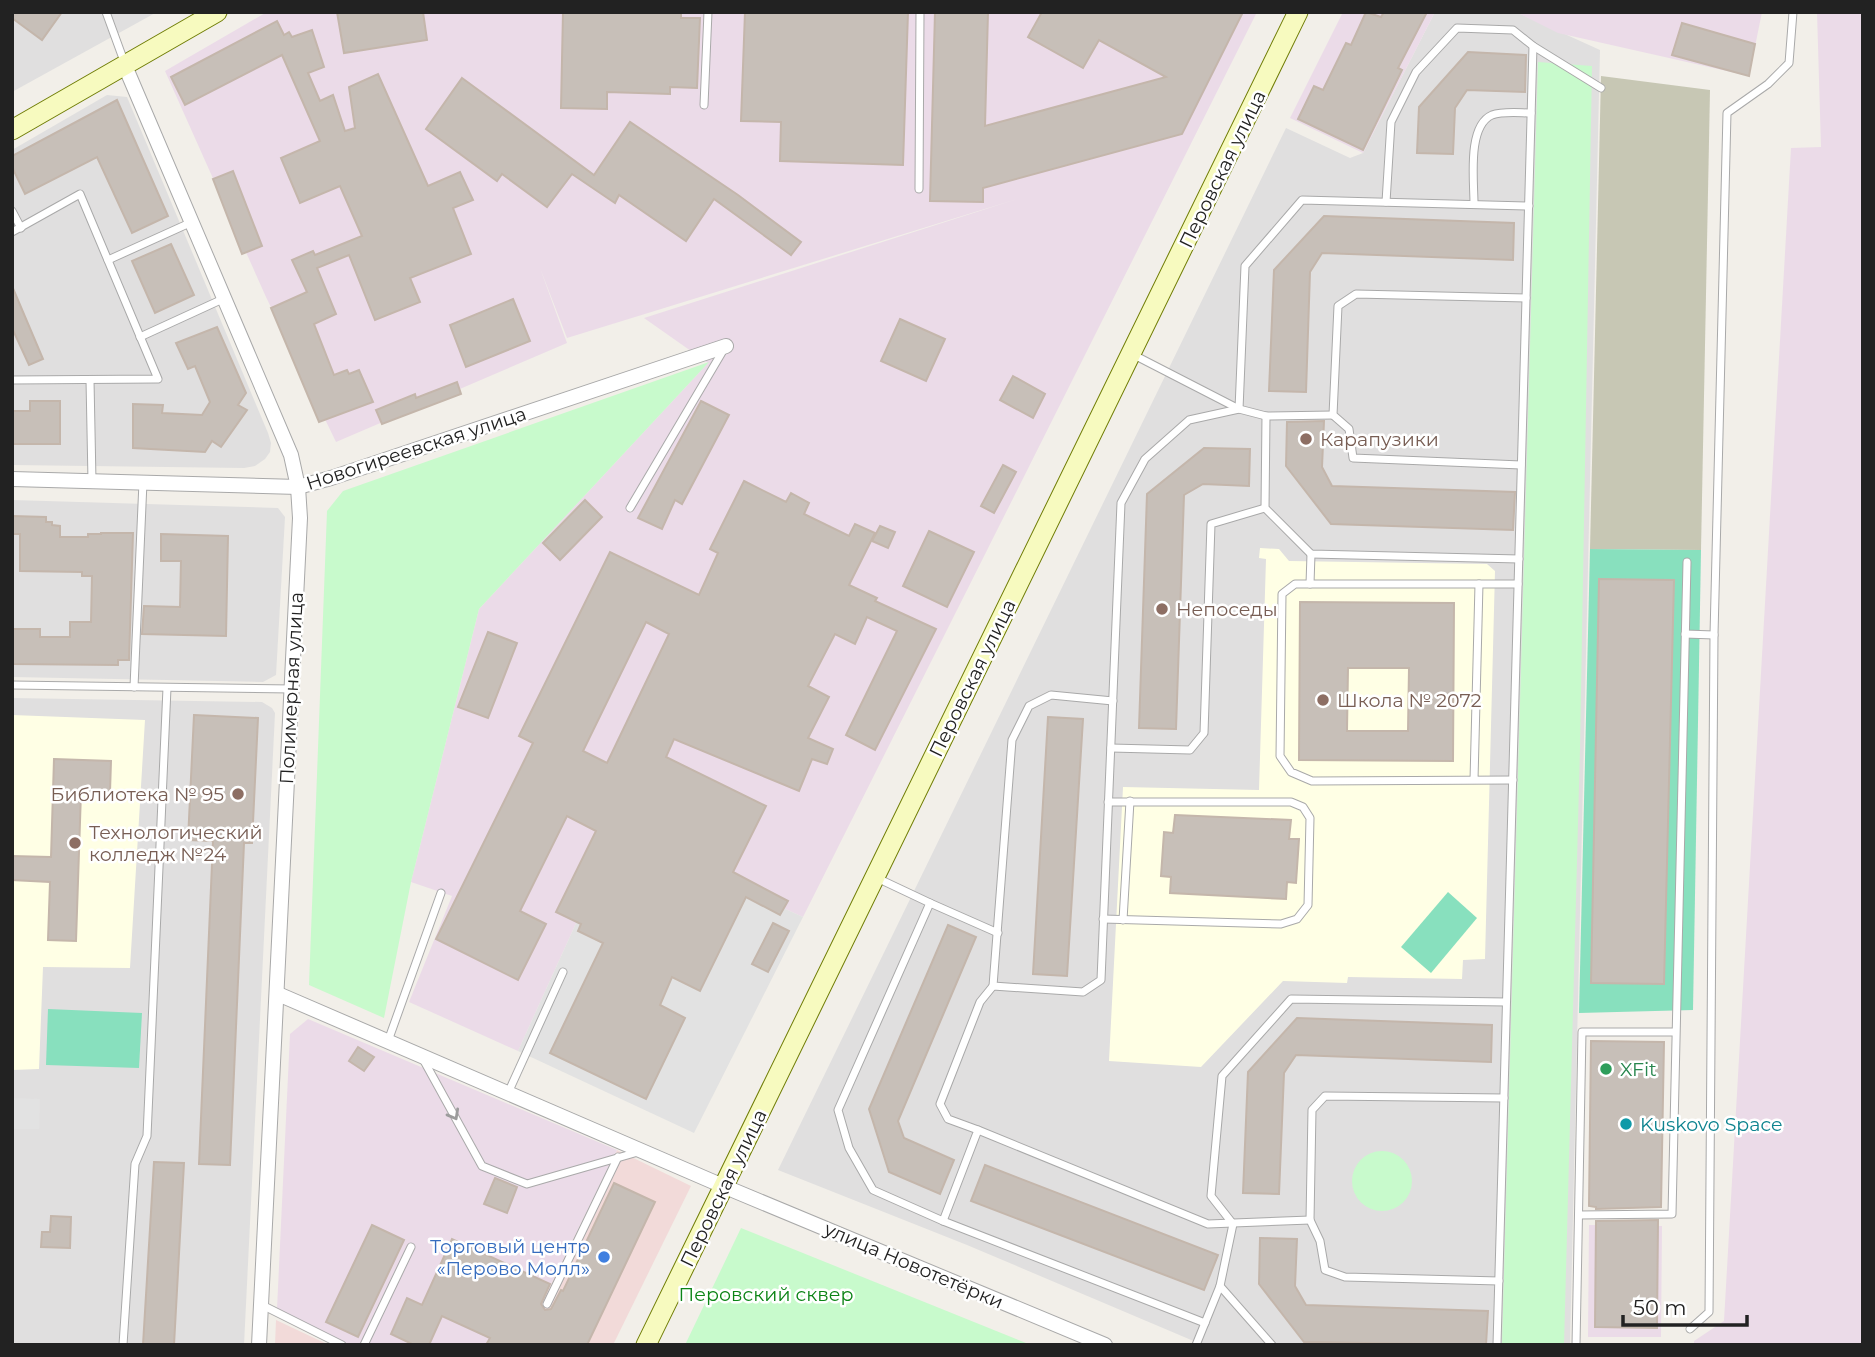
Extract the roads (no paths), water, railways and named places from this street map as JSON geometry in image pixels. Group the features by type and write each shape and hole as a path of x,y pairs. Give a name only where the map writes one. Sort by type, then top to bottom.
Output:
{"main road":[{"path":"12,130 217,12"},
{"name":"Перовская улица","path":"646,1345 1298,12"}],"street":[{"name":"Полимерная улица","path":"125,66 291,455 298,486 300,518 259,1345"},
{"name":"Новогиреевская улица","path":"12,479 298,486 331,478 726,346"},
{"name":"улица Новотетёрки","path":"278,994 723,1186 1105,1345"}],"lane":[{"path":"106,12 125,66"},
{"path":"704,105 708,12"},
{"path":"919,189 920,12"},
{"path":"1690,1329 1709,1312 1714,635 1727,113 1768,84 1789,63 1793,12"},
{"path":"1386,202 1391,122 1416,72 1457,28 1513,30 1533,46 1601,88"},
{"path":"1497,1345 1533,46"},
{"path":"1474,204 1474,139 1481,123 1494,114 1531,113"},
{"path":"12,232 80,194 158,379 12,380"},
{"path":"1239,409 1245,266 1302,200 1529,206"},
{"path":"12,211 21,228"},
{"path":"108,260 192,222"},
{"path":"1333,415 1338,306 1356,294 1526,298"},
{"path":"140,337 225,298"},
{"path":"630,508 726,346"},
{"path":"1131,354 1239,409 1266,416 1333,415 1349,429 1353,458 1521,465"},
{"path":"90,380 92,481"},
{"path":"993,986 1083,992 1101,980 1121,503 1145,458 1189,420 1239,409"},
{"path":"1266,416 1265,508 1311,554 1519,559"},
{"path":"134,687 143,482"},
{"path":"1111,748 1191,751 1204,733 1210,524 1265,508"},
{"path":"1310,584 1311,554"},
{"path":"1579,1215 1672,1213 1687,562"},
{"path":"1513,780 1312,781 1291,772 1280,756 1282,594 1295,584 1518,584"},
{"path":"1474,780 1479,584"},
{"path":"1685,634 1714,635"},
{"path":"12,685 292,690"},
{"path":"123,1345 135,1164 147,1136 167,688"},
{"path":"1113,702 1051,695 1029,706 1012,740 993,986 980,1002 940,1104 947,1119 1208,1224 1310,1220"},
{"path":"1123,920 1130,801"},
{"path":"1103,919 1281,924 1297,919 1308,905 1310,818 1303,807 1291,802 1108,802"},
{"path":"875,877 998,933"},
{"path":"388,1041 441,893"},
{"path":"930,903 838,1110 849,1148 873,1191 943,1222 1205,1322"},
{"path":"508,1093 563,972"},
{"path":"1233,1224 1210,1196 1222,1076 1291,999 1506,1002"},
{"path":"1576,1345 1582,1032 1675,1032"},
{"path":"421,1055 482,1166 527,1184 643,1151"},
{"path":"1499,1281 1345,1277 1325,1270 1320,1241 1310,1220 1312,1110 1325,1096 1504,1098"},
{"path":"943,1222 978,1130"},
{"path":"547,1304 618,1157"},
{"path":"1196,1345 1220,1286 1233,1224"},
{"path":"364,1345 411,1247"},
{"path":"1220,1286 1272,1345"},
{"path":"262,1304 342,1345"}],"place":[{"name":"Карапузики","path":"1306,439"},
{"name":"Непоседы","path":"1162,609"},
{"name":"Школа № 2072","path":"1323,700"},
{"name":"Библиотека № 95","path":"238,794"},
{"name":"Технологический колледж №24","path":"75,843"},
{"name":"XFit","path":"1606,1069"},
{"name":"Kuskovo Space","path":"1626,1124"},
{"name":"Торговый центр «Перово Молл»","path":"604,1257"}],"park label":[{"name":"Перовский сквер","path":"766,1294"}]}
